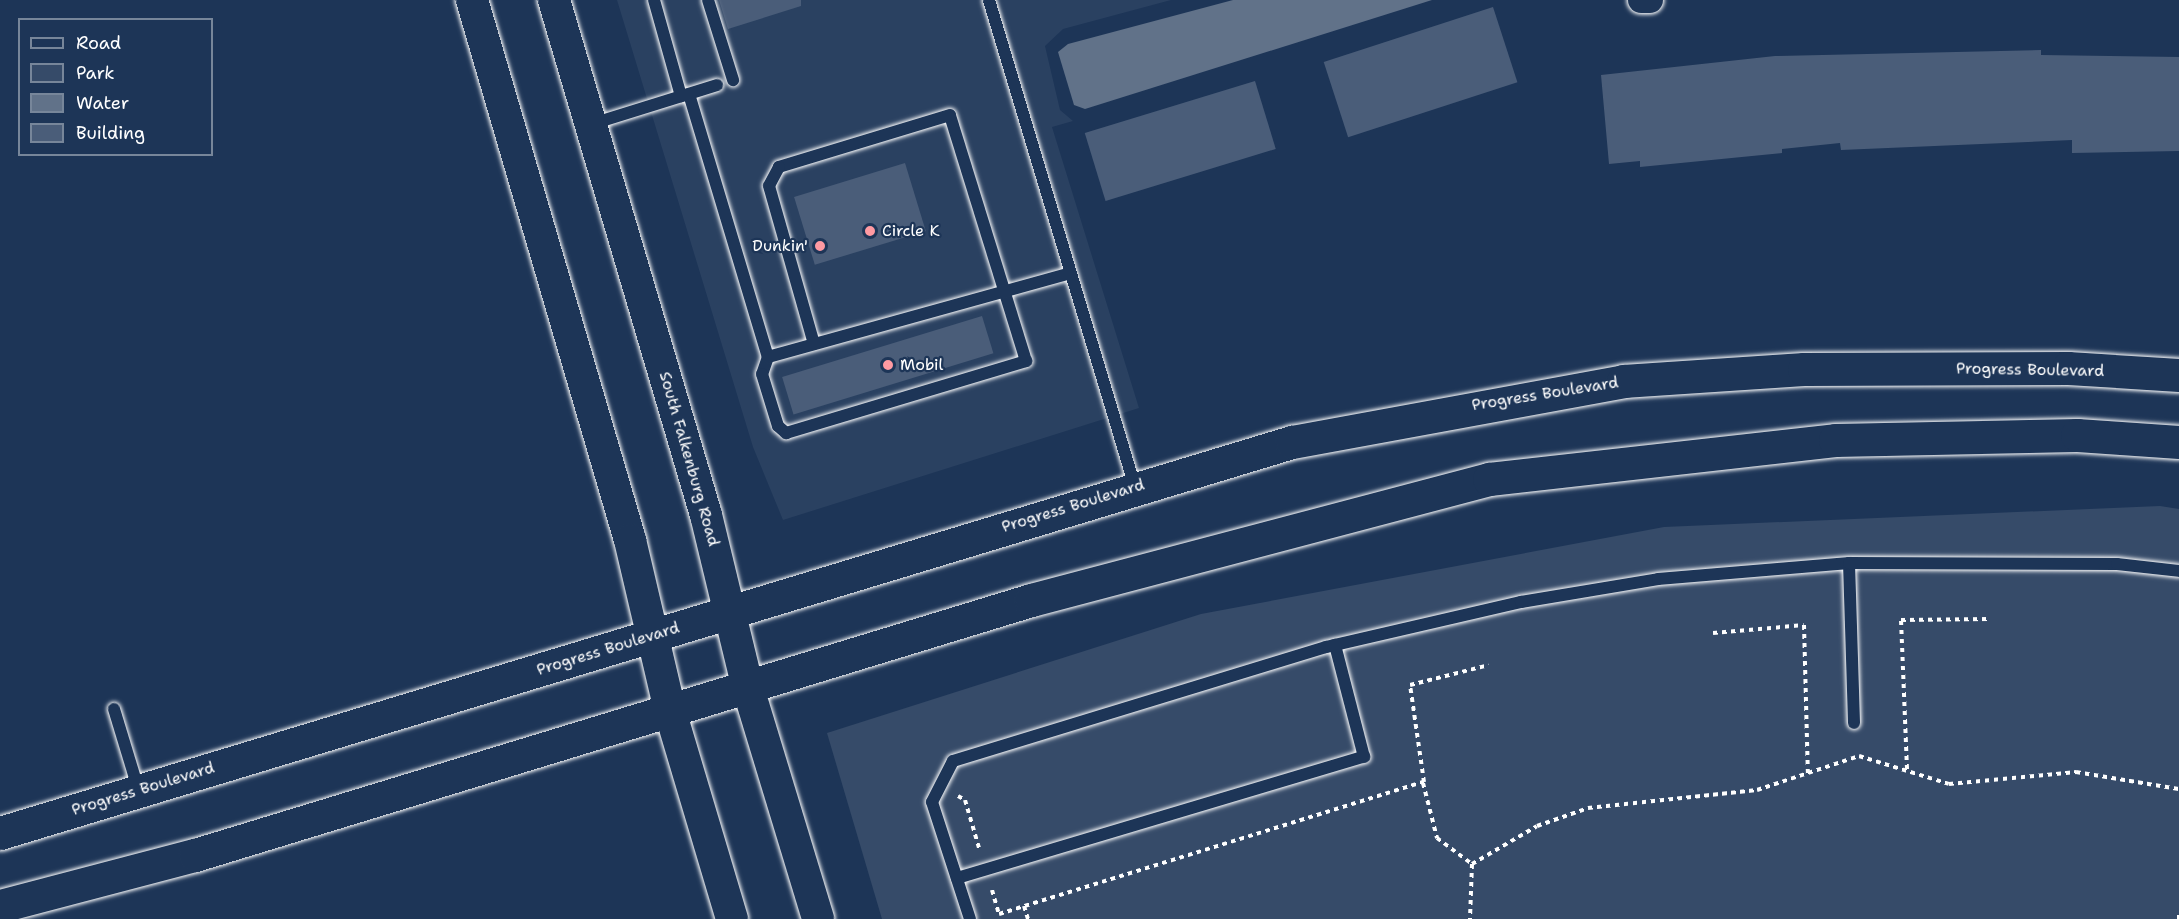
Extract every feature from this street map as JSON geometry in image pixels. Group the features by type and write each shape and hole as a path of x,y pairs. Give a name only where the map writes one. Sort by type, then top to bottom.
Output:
{"main road":[{"name":"Progress Boulevard","path":"0,832 731,612 1135,487 1304,440 1623,381 1816,369 2068,368 2179,375"},
{"path":"0,906 195,855 1031,600 1489,479 1835,440 2077,435 2179,442"}],"street":[{"path":"472,0 630,540 670,711 732,919"},
{"name":"South Falkenburg Road","path":"554,0 592,124 731,612 748,688 818,919"},
{"path":"1641,0 1650,0"}],"lane":[{"path":"654,0 768,357 762,374 778,426 786,433 799,433 1019,367 1027,353 950,116 779,167 769,186 814,344"},
{"path":"708,0 733,80"},
{"path":"989,0 1135,487"},
{"path":"592,124 717,85"},
{"path":"768,357 1070,273"},
{"path":"1849,563 1854,723"},
{"path":"970,919 932,802 953,761 1335,645 1521,602 1658,579 1849,563 2117,564 2179,571"},
{"path":"957,878 1364,757 1335,645"},
{"path":"114,709 139,791"}],"path":[{"path":"1907,769 1901,620 1990,619"},
{"path":"1713,633 1804,625 1808,774"},
{"path":"1472,864 1537,826 1588,808 1757,790 1859,756 1907,769 1949,784 2076,772 2179,789"},
{"path":"1423,783 1437,838 1472,864"},
{"path":"1470,919 1472,864"},
{"path":"1024,906 1028,919"},
{"path":"2179,911 2179,919"}],"shaded area":[{"path":"617,0 1171,0 1063,29 1045,46 1060,110 1073,121 1052,127 1139,408 783,520 753,447"}],"green space":[{"path":"2160,506 2179,509 2179,919 882,919 827,733 1201,614 1664,527"}],"water":[{"path":"1233,0 1432,0 1085,109 1074,105 1058,52 1068,44"}],"building":[{"path":"719,0 801,0 801,6 728,29"},
{"path":"1493,7 1517,82 1348,137 1324,62"},
{"path":"2041,50 2041,55 2179,57 2179,151 2072,153 2072,140 1841,150 1840,143 1782,149 1782,153 1640,167 1640,161 1609,164 1601,75 1775,56"},
{"path":"1255,81 1276,149 1106,201 1085,133"},
{"path":"905,163 926,231 815,265 794,197"},
{"name":"Mobil","path":"982,316 993,353 794,414 782,377"}],"place":[{"name":"Circle K","path":"870,231"},
{"name":"Dunkin'","path":"820,246"},
{"name":"Mobil","path":"888,365"}]}
